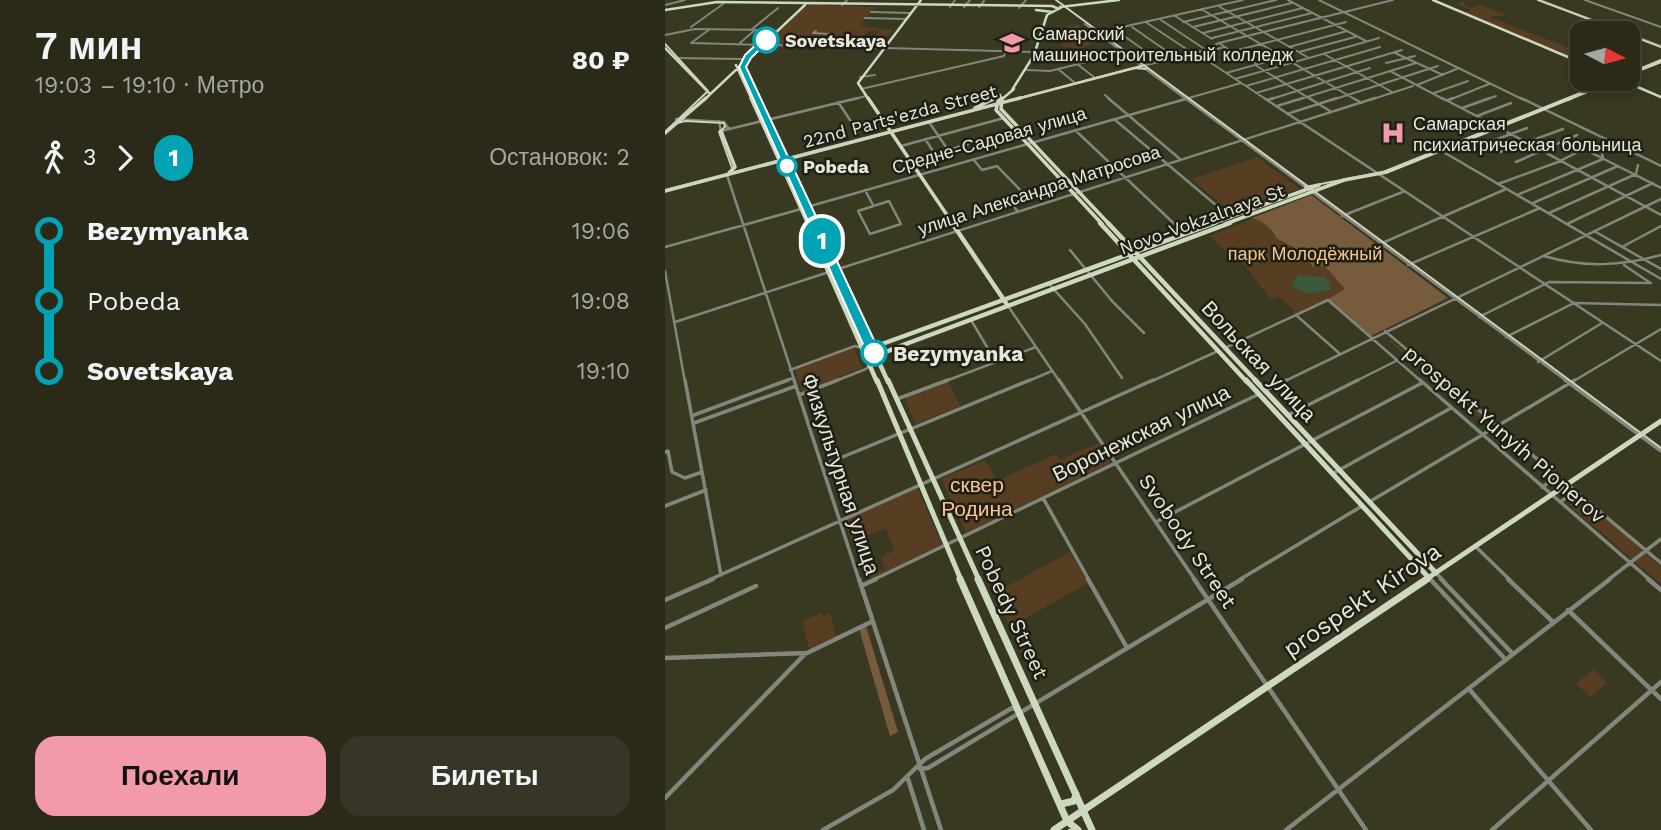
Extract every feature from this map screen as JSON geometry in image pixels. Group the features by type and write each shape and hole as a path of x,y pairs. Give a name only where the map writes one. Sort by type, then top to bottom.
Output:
{"main road":[{"path":"862,89 857,83 860,77 921,0"},
{"path":"1042,9 1053,0 1058,7"},
{"path":"1001,8 1042,9 1119,0"},
{"path":"1433,0 1570,58"},
{"path":"686,7 703,1 979,8"},
{"path":"665,10 722,2"},
{"path":"665,131 806,2"},
{"path":"737,66 744,64 773,30 806,2 842,5"},
{"path":"915,6 1019,8 1053,12"},
{"path":"1022,96 1016,93 1047,16 1058,7"},
{"path":"1042,9 1047,16"},
{"path":"665,48 708,92"},
{"path":"1640,68 1661,60"},
{"name":"Pobedy Street","path":"744,64 751,87 867,348 897,433 919,485 1067,821 1075,829"},
{"name":"Pobedy Street","path":"737,66 751,87"},
{"name":"22nd Parts'ezda Street","path":"889,132 1142,66"},
{"name":"22nd Parts'ezda Street","path":"665,190 784,162 975,108 1142,66"},
{"path":"975,108 998,103 1021,81"},
{"path":"1640,88 1661,97"},
{"name":"Svobody Street","path":"862,89 1006,303"},
{"name":"Novo-Vokzalnaya St","path":"1377,173 1581,91"},
{"name":"Novo-Vokzalnaya St","path":"1541,108 1586,91"},
{"name":"Вольская улица","path":"998,103 1004,118 1225,348 1304,444 1429,578"},
{"name":"Вольская улица","path":"998,103 1029,143"},
{"name":"Novo-Vokzalnaya St","path":"871,364 883,353 971,320 1049,284 1135,256 1348,175 1377,173 1496,126"},
{"path":"721,131 735,167 727,175"},
{"name":"22nd Parts'ezda Street","path":"665,190 732,171 784,162"},
{"name":"Novo-Vokzalnaya St","path":"1176,240 1185,234 1233,220"},
{"name":"Вольская улица","path":"1135,256 1218,351 1288,415 1436,573"},
{"name":"Novo-Vokzalnaya St","path":"867,348 1053,289 1088,273"},
{"name":"Pobedy Street","path":"867,348 877,359 897,399 1092,830"},
{"path":"874,371 877,366 882,368"},
{"name":"prospekt Kirova","path":"1054,830 1661,421"},
{"path":"1059,802 1067,806 1075,799 1075,791"},
{"path":"1075,829 1083,810"}],"street":[{"path":"665,5 685,0"},
{"path":"830,4 835,0"},
{"path":"842,5 847,0"},
{"path":"876,6 883,0"},
{"path":"950,7 955,0"},
{"path":"964,7 969,0"},
{"path":"1019,8 1026,0"},
{"path":"1224,0 1230,3"},
{"path":"1100,32 1132,27 1243,0"},
{"path":"1183,22 1276,0"},
{"path":"1287,0 1368,41"},
{"path":"1319,0 1661,166"},
{"name":"22nd Parts'ezda Street","path":"1142,66 1196,54 1203,47 1393,0"},
{"path":"1541,0 1661,46"},
{"path":"1585,0 1661,27"},
{"path":"681,1 686,7"},
{"path":"979,8 984,1"},
{"path":"695,27 722,2"},
{"path":"1193,27 1292,3"},
{"path":"1218,6 1309,58"},
{"path":"738,44 778,8"},
{"path":"1203,33 1303,8"},
{"path":"1201,9 1362,103"},
{"path":"1357,9 1358,19"},
{"path":"871,12 910,13"},
{"path":"1212,38 1312,13"},
{"path":"1175,16 1330,111"},
{"path":"865,18 905,19"},
{"path":"1161,20 1203,47"},
{"path":"1196,54 1261,44 1346,22"},
{"path":"1147,23 1661,361"},
{"path":"1084,24 1661,451"},
{"path":"665,35 695,27 773,30"},
{"path":"1132,27 1171,54 1168,56 1173,60"},
{"path":"710,29 691,43 1034,51"},
{"path":"1114,29 1161,62"},
{"path":"816,31 813,33 829,34"},
{"path":"1289,47 1347,31"},
{"path":"1299,52 1357,36"},
{"path":"1235,79 1379,38"},
{"path":"1246,86 1380,47"},
{"path":"1256,93 1402,50"},
{"path":"862,89 1004,56 1006,51"},
{"path":"1247,59 1275,51"},
{"path":"1394,52 1443,75"},
{"path":"1026,70 1058,69 1123,53"},
{"path":"1324,54 1394,93"},
{"path":"1386,63 1415,55"},
{"path":"1226,73 1284,57"},
{"path":"675,58 742,59"},
{"path":"1077,64 1094,77"},
{"path":"1277,106 1416,64"},
{"path":"1287,114 1438,66"},
{"path":"1267,100 1370,68"},
{"path":"1417,85 1459,68"},
{"path":"1058,69 1073,82"},
{"path":"1390,71 1661,215"},
{"path":"860,77 875,75"},
{"path":"1433,93 1468,81"},
{"name":"Средне-Садовая улица","path":"665,247 1241,83"},
{"path":"1447,100 1491,83"},
{"name":"улица Александра Матросова","path":"675,322 1413,86"},
{"path":"1105,94 1180,159"},
{"path":"719,121 721,131 866,96"},
{"path":"1462,108 1496,96"},
{"path":"838,102 857,132"},
{"path":"1476,116 1511,103"},
{"path":"899,146 1004,118"},
{"path":"1114,119 1233,220"},
{"path":"678,120 726,122 729,129"},
{"path":"929,122 948,150"},
{"path":"1484,144 1527,128"},
{"path":"1500,152 1563,129"},
{"path":"1075,130 1185,234"},
{"path":"1516,162 1577,135"},
{"path":"925,139 935,154"},
{"path":"910,162 968,144"},
{"path":"1498,184 1586,150 1594,144"},
{"path":"1601,147 1603,159"},
{"path":"1440,150 1661,279"},
{"path":"1586,150 1661,188"},
{"path":"973,159 982,170 997,166 1025,195 1009,200 1018,212"},
{"path":"1517,195 1603,159"},
{"path":"1636,174 1638,165"},
{"path":"1532,204 1618,166"},
{"path":"1549,213 1636,174"},
{"name":"Физкультурная улица","path":"727,175 741,226 823,465 871,622 941,830"},
{"path":"1567,224 1653,183"},
{"path":"1380,244 1507,189"},
{"path":"865,190 873,205"},
{"path":"1342,216 1405,191"},
{"name":"Воронежская улица","path":"861,586 1661,199"},
{"path":"889,201 901,224 870,234 858,211 873,205 889,201"},
{"path":"1408,265 1540,208"},
{"path":"1622,247 1661,226"},
{"path":"1594,231 1661,269"},
{"path":"1070,250 1144,333"},
{"path":"1543,256 1583,264 1624,265 1661,255"},
{"path":"1479,317 1558,281 1611,285 1651,283 1624,265"},
{"path":"665,271 720,575"},
{"path":"1049,284 1084,323 1122,378"},
{"name":"prospekt Yunyih Pionerov","path":"1296,315 1328,300 1661,590"},
{"name":"Svobody Street","path":"1006,303 1366,830"},
{"path":"1506,337 1574,303 1661,305"},
{"path":"665,600 1296,315 1339,354"},
{"path":"971,320 996,362"},
{"path":"1538,362 1603,323"},
{"path":"823,830 920,769 928,768 1126,646 1661,328"},
{"name":"prospekt Yunyih Pionerov","path":"1385,331 1661,563"},
{"name":"Novo-Vokzalnaya St","path":"790,370 855,346 867,348"},
{"path":"897,399 1036,346"},
{"path":"1288,415 1396,360"},
{"name":"Novo-Vokzalnaya St","path":"799,395 866,369 871,364"},
{"path":"823,465 1052,371"},
{"path":"693,416 793,378"},
{"path":"1156,522 1422,383"},
{"path":"694,423 796,386"},
{"path":"1332,474 1451,408"},
{"path":"665,452 669,451 672,472 685,478 703,472"},
{"path":"1542,487 1558,477"},
{"path":"665,506 706,489"},
{"path":"1560,502 1576,491"},
{"path":"1043,498 1126,646"},
{"path":"1286,830 1661,539"},
{"path":"1475,546 1553,622"},
{"name":"Вольская улица","path":"1436,573 1513,654"},
{"name":"Вольская улица","path":"1429,578 1506,660"},
{"path":"665,628 756,586"},
{"path":"1568,610 1661,699"},
{"path":"665,798 807,653 871,622"},
{"path":"665,658 762,657 807,653"},
{"path":"1492,830 1661,681"},
{"path":"1469,689 1591,830"},
{"path":"908,779 924,830"}],"green space":[{"path":"1472,0 1463,4 1471,8 1481,5 1506,15 1490,17 1570,48 1570,57 1465,13 1470,10 1456,4"},
{"path":"808,5 876,7 859,26 894,30 885,38 875,37 878,31 868,31 854,44 847,46 766,44"},
{"path":"1077,24 1101,40 1079,49 1062,46 1059,29"},
{"path":"1257,157 1300,189 1252,203 1254,206 1232,214 1192,179"},
{"name":"парк Молодёжный","path":"1311,195 1448,298 1328,299 1293,315 1294,311 1280,297 1271,300 1243,263 1227,253 1210,236"},
{"name":"парк Молодёжный","path":"1311,195 1448,298 1369,337 1328,299 1345,289 1330,271 1324,266 1314,267 1293,247 1276,238 1267,225 1252,218"},
{"path":"1389,341 1490,422 1488,425"},
{"path":"854,348 862,368 802,392 795,369"},
{"path":"948,381 960,406 915,424 904,397"},
{"name":"сквер Родина","path":"1098,443 1111,463 966,533 941,479 985,460 997,481 1056,454 1060,460"},
{"path":"917,487 942,545 871,579 870,576 885,569 881,557 894,551 886,528 868,536 865,530 858,533 861,545 854,548 844,520"},
{"path":"1578,495 1661,566 1661,584 1567,503"},
{"path":"1070,552 1088,583 1010,627 994,593"},
{"path":"822,612 823,616 830,613 836,636 809,649 802,622"},
{"path":"866,626 898,732 890,736 859,629"},
{"path":"1594,669 1607,683 1590,697 1576,683"}],"shaded area":[{"path":"1298,276 1324,277 1330,283 1330,290 1307,294 1291,286"}],"tram line":[{"path":"1056,0 1308,186"},
{"path":"1538,0 1594,21"},
{"path":"1640,39 1661,47"},
{"path":"665,44 708,91 665,132"},
{"path":"1640,69 1661,60"},
{"path":"665,190 1134,68 1146,69"},
{"path":"1308,186 1383,172 1585,91"},
{"path":"674,124 685,121 724,123 725,127 719,132 732,168"},
{"path":"1308,186 1661,448"},
{"path":"1069,830 1079,830"}],"metro line":[{"name":"1","path":"766,40 747,57 743,67 874,353"}],"place":[{"name":"Sovetskaya","path":"766,40"},
{"name":"Самарский машиностроительный колледж","path":"1012,43"},
{"name":"Самарская психиатрическая больница","path":"1393,133"},
{"name":"Pobeda","path":"787,166"},
{"name":"Bezymyanka","path":"874,353"}]}
